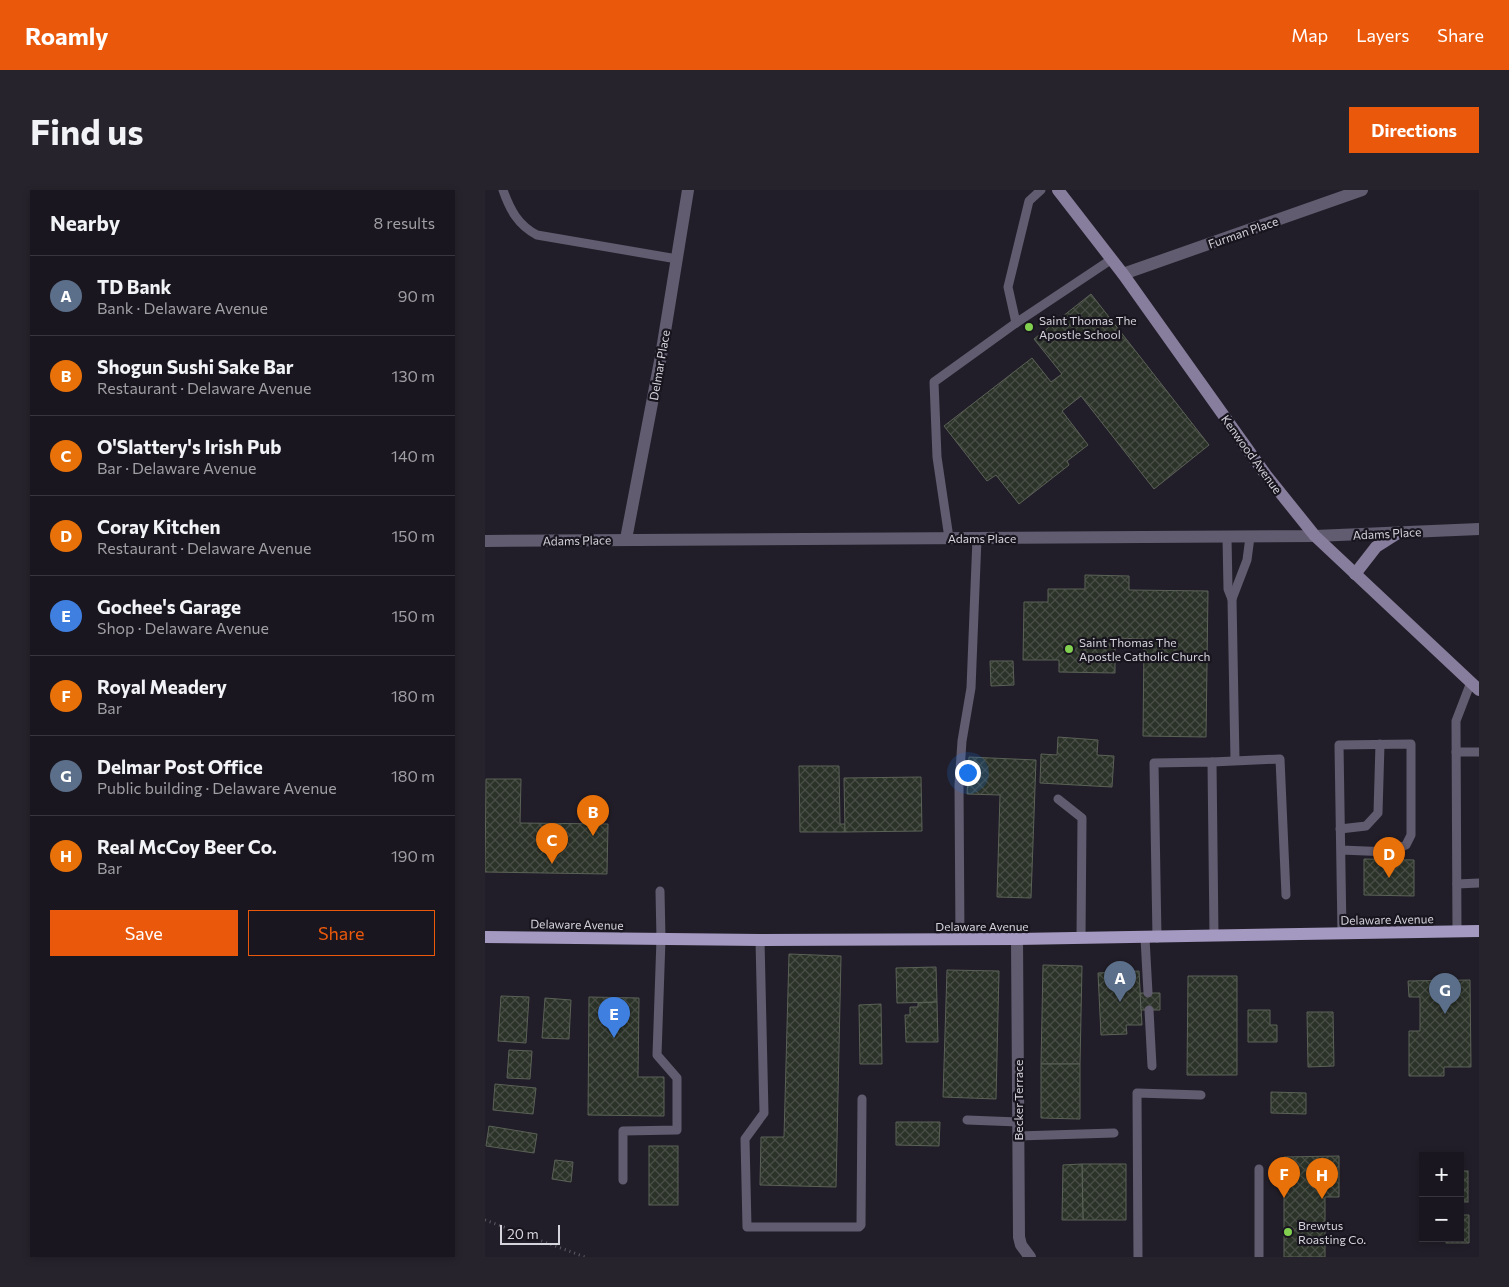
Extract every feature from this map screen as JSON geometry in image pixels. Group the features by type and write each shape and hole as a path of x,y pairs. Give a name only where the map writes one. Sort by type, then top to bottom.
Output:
{"main road":[{"name":"Delaware Avenue","path":"485,937 960,940 1479,931"}],"street":[{"name":"Delmar Place","path":"626,539 688,190"},
{"name":"Kenwood Avenue","path":"1058,190 1123,274 1266,475 1315,536 1475,686"},
{"name":"Furman Place","path":"1123,274 1362,190"},
{"name":"Adams Place","path":"485,541 1315,536 1479,528"},
{"path":"1355,574 1376,547 1398,532"},
{"name":"Becker Terrace","path":"1017,939 1019,1237 1021,1245 1030,1257"}],"lane":[{"path":"503,190 511,212 527,230 537,235 677,259"},
{"path":"1016,323 1008,287 1029,202 1041,190"},
{"path":"949,538 937,457 934,382 1016,323 1112,259"},
{"path":"1232,599 1247,560 1250,536"},
{"path":"1227,537 1228,589 1232,599 1235,760"},
{"path":"960,940 959,785 962,741 971,688 977,538"},
{"path":"1457,931 1456,721 1475,686"},
{"path":"1340,829 1367,826 1378,813 1380,744"},
{"path":"1341,850 1390,852 1406,846 1411,835 1411,744 1339,745 1342,933"},
{"path":"1456,752 1479,752"},
{"path":"1148,993 1151,938 1154,763 1280,759 1285,894"},
{"path":"1212,762 1214,936"},
{"path":"1058,799 1081,818 1081,938"},
{"path":"1457,884 1479,883"},
{"path":"623,1180 623,1131 677,1130 677,1078 657,1055 661,939 660,891"},
{"path":"760,940 764,1113 745,1139 747,1227 859,1227 861,1225 862,1099"},
{"path":"1149,1010 1152,1066"},
{"path":"1139,1257 1137,1093 1201,1095"},
{"path":"967,1120 1018,1122"},
{"path":"1018,1136 1114,1132"},
{"path":"1259,1169 1259,1257"}],"path":[{"path":"485,1220 585,1257"}],"building":[{"path":"1091,294 1209,445 1154,489 1081,396 1062,411 1088,445 1067,461 1069,465 1019,504 996,475 987,481 944,426 1032,358 1051,382 1062,374 1034,339"},
{"name":"Saint Thomas The Apostle Catholic Church","path":"1085,575 1129,576 1129,590 1208,591 1206,737 1143,736 1144,639 1115,638 1115,673 1059,672 1059,660 1023,660 1024,602 1048,602 1048,589 1085,589"},
{"path":"990,661 1013,661 1014,685 991,686"},
{"path":"1058,737 1098,740 1097,755 1114,756 1112,787 1040,783 1041,754 1057,755"},
{"path":"969,757 1036,760 1031,898 997,897 1000,795 967,794"},
{"path":"799,766 839,766 840,824 845,824 845,832 800,832"},
{"path":"921,777 922,831 845,832 844,778"},
{"path":"486,779 521,779 520,823 608,824 607,874 485,872"},
{"path":"1364,859 1414,860 1414,896 1364,895"},
{"path":"789,954 841,956 836,1187 760,1185 761,1137 784,1137"},
{"path":"1043,965 1082,966 1080,1064 1041,1064"},
{"path":"936,967 937,1002 897,1003 896,968"},
{"path":"947,970 999,971 996,1099 943,1097"},
{"path":"1139,971 1142,1025 1126,1025 1127,1034 1101,1035 1098,973"},
{"path":"1188,976 1237,976 1237,1075 1187,1075"},
{"path":"1470,980 1471,1067 1444,1067 1444,1076 1409,1076 1409,1031 1420,1031 1420,997 1409,997 1408,981"},
{"path":"1140,993 1160,993 1160,1010 1141,1010"},
{"path":"501,996 529,997 526,1043 498,1041"},
{"path":"589,997 639,998 638,1077 664,1077 664,1116 588,1115"},
{"path":"545,998 571,1000 569,1039 542,1038"},
{"path":"937,1002 938,1042 906,1042 905,1015 910,1015 910,1007 918,1007 918,1003"},
{"path":"881,1004 882,1064 860,1064 859,1005"},
{"path":"1248,1010 1270,1010 1270,1025 1277,1025 1277,1042 1248,1042"},
{"path":"1307,1012 1333,1012 1334,1066 1308,1067"},
{"path":"509,1050 532,1051 530,1079 507,1078"},
{"path":"1041,1064 1080,1064 1080,1119 1041,1118"},
{"path":"495,1084 536,1088 533,1114 493,1110"},
{"path":"1271,1092 1306,1093 1306,1114 1271,1113"},
{"path":"896,1122 940,1122 939,1146 896,1145"},
{"path":"489,1126 537,1134 534,1153 486,1146"},
{"path":"649,1146 678,1146 678,1205 649,1205"},
{"path":"1339,1156 1339,1197 1325,1197 1325,1257 1284,1257 1284,1157"},
{"path":"555,1160 573,1162 571,1182 552,1179"},
{"path":"1082,1164 1126,1164 1126,1220 1083,1220"},
{"path":"1082,1164 1083,1220 1062,1220 1063,1165"},
{"path":"1464,1171 1468,1171 1468,1202 1464,1202"},
{"path":"1464,1215 1469,1215 1469,1243 1446,1243 1464,1242"}],"place":[{"name":"Saint Thomas The Apostle School","path":"1029,327"},
{"name":"Saint Thomas The Apostle Catholic Church","path":"1069,649"},
{"name":"Shogun Sushi Sake Bar","path":"593,836"},
{"name":"O'Slattery's Irish Pub","path":"552,864"},
{"name":"Coray Kitchen","path":"1389,878"},
{"name":"TD Bank","path":"1120,1002"},
{"name":"Delmar Post Office","path":"1445,1014"},
{"name":"Gochee's Garage","path":"614,1038"},
{"name":"Royal Meadery","path":"1284,1198"},
{"name":"Real McCoy Beer Co.","path":"1322,1199"},
{"name":"Brewtus Roasting Co.","path":"1288,1232"}]}
